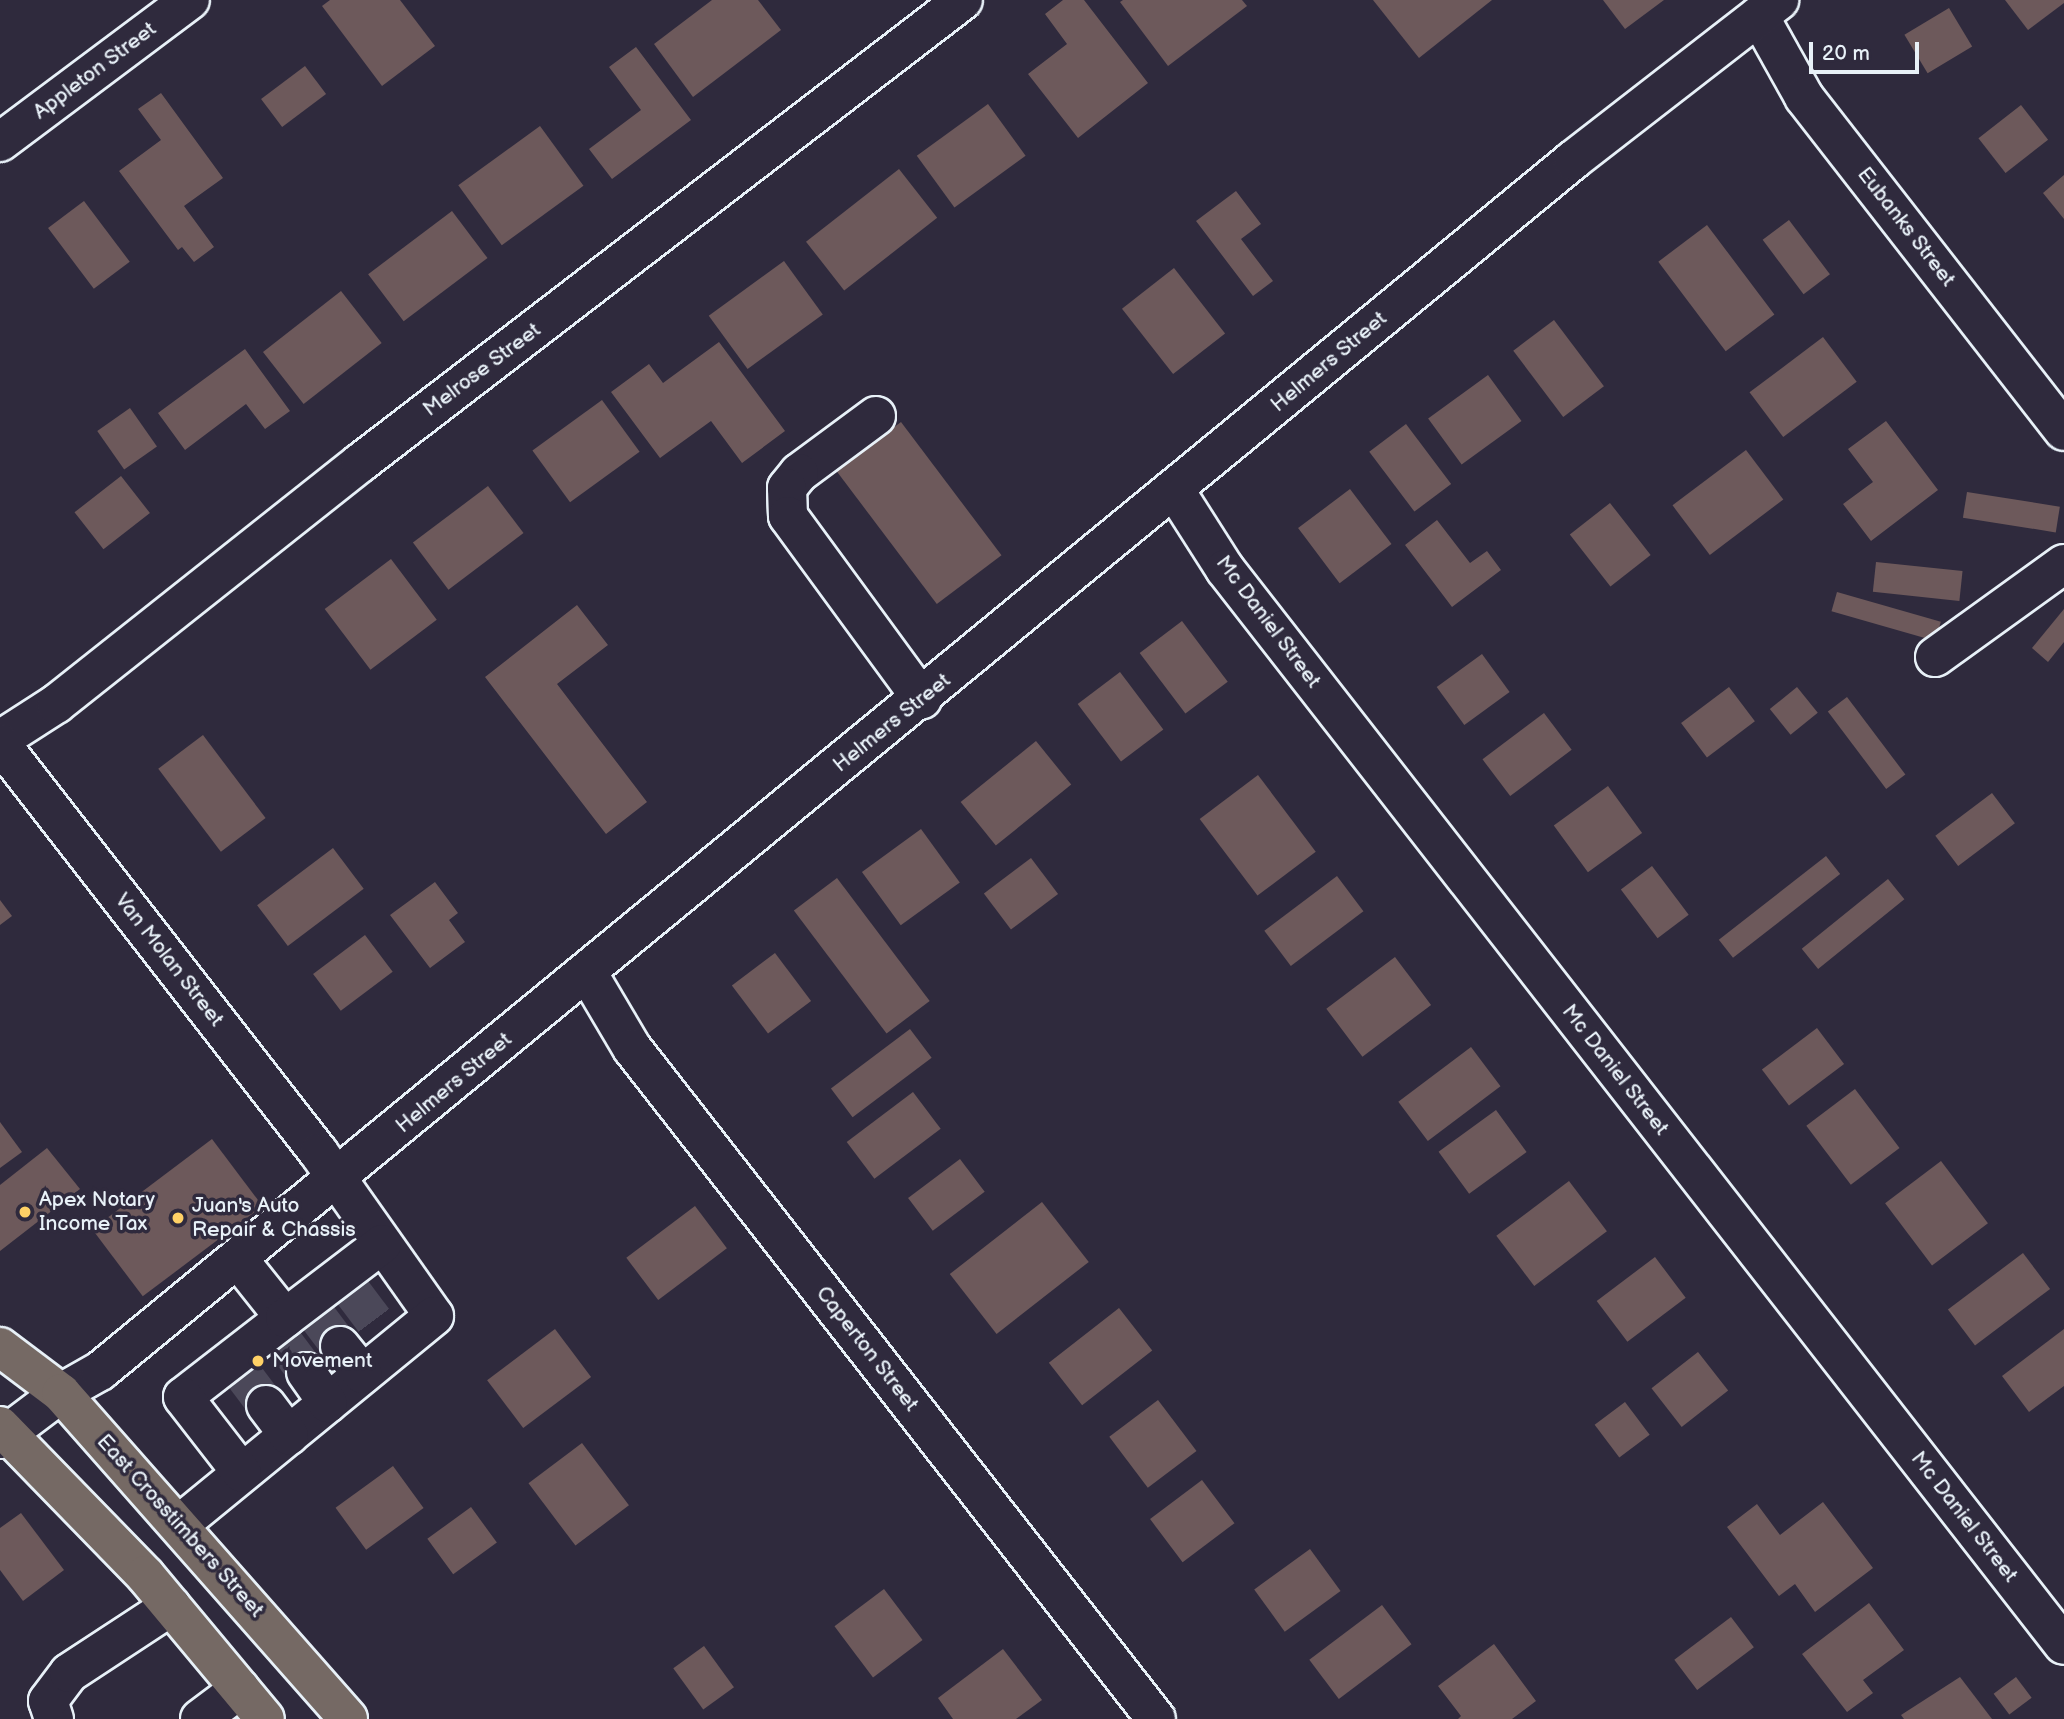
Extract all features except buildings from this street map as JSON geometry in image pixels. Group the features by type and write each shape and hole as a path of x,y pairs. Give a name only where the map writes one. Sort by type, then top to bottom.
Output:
{"main road":[{"name":"East Crosstimbers Street","path":"0,1347 61,1393 348,1719"},
{"path":"2,1432 171,1606 265,1719"}],"street":[{"name":"Appleton Street","path":"0,142 190,0"},
{"name":"Melrose Street","path":"0,742 56,704 360,463 963,0"},
{"name":"Eubanks Street","path":"1769,8 1804,97 2064,431"},
{"name":"Helmers Street","path":"2,1432 100,1371 922,699 1573,160 1769,8"},
{"path":"876,416 799,473 786,488 788,516 922,699"},
{"name":"Mc Daniel Street","path":"1174,489 1225,569 2064,1645"},
{"path":"1935,657 2064,564"},
{"name":"Van Molan Street","path":"0,742 338,1179 434,1316 385,1334 310,1332"},
{"name":"Caperton Street","path":"587,972 632,1048 1156,1719"},
{"path":"242,1473 183,1397 237,1367 310,1332 346,1283 382,1244"},
{"path":"238,1259 310,1332 328,1403"},
{"path":"306,1372 328,1403"},
{"path":"178,1525 328,1403"},
{"path":"266,1405 289,1435"},
{"path":"54,1719 48,1700 69,1673 171,1606"},
{"path":"200,1719 240,1689"}],"tunnel":[{"path":"351,1290 375,1322"},
{"path":"317,1316 340,1346"},
{"path":"283,1341 306,1372"},
{"path":"242,1373 266,1405"}],"place":[{"name":"Apex Notary Income Tax","path":"25,1212"},
{"name":"Juan's Auto Repair & Chassis","path":"178,1218"},
{"name":"Movement","path":"258,1361"}]}
